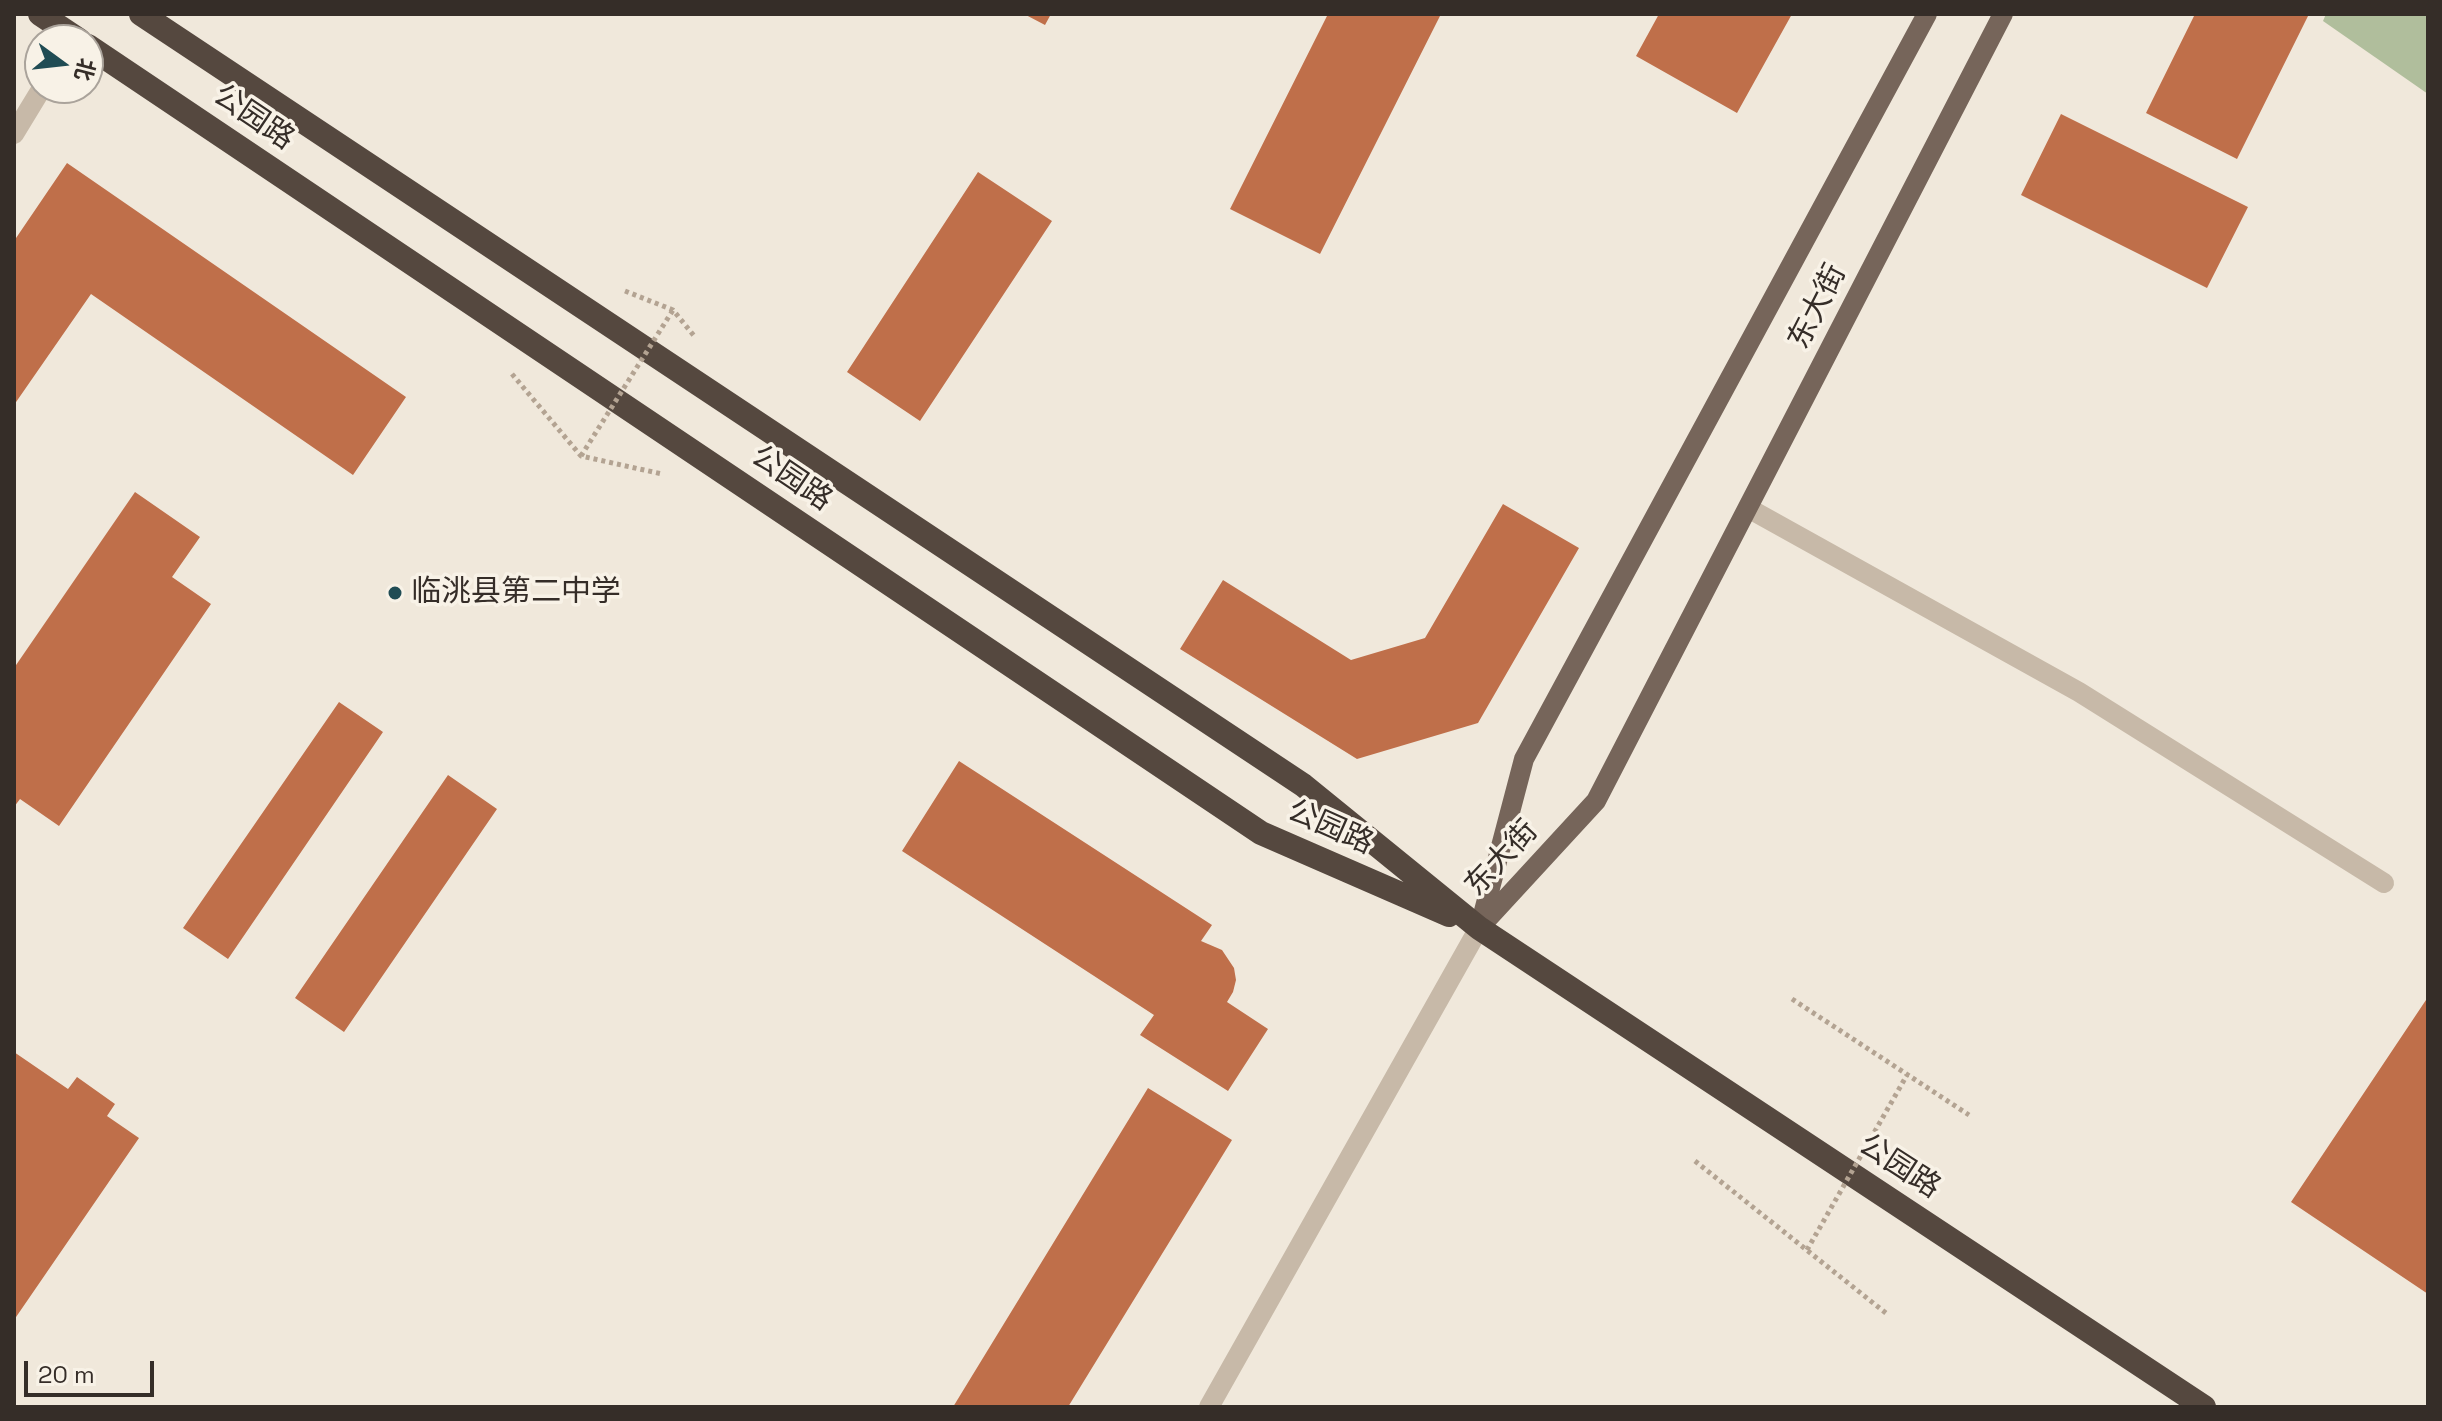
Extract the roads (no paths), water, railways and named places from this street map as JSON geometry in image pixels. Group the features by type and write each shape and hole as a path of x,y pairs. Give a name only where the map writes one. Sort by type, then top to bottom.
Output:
{"highway":[{"name":"公园路","path":"141,14 1303,785 1479,928 2204,1407"},
{"name":"公园路","path":"104,57 1261,833 1479,928"}],"main road":[{"name":"东大街","path":"1479,928 1524,759 1927,14"},
{"name":"东大街","path":"1479,928 1596,801 2003,14"}],"street":[{"path":"14,134 32,104"},
{"path":"1748,508 2079,692 2384,883"},
{"path":"1209,1407 1479,928"}],"place":[{"name":"临洮县第二中学","path":"395,593"}]}
